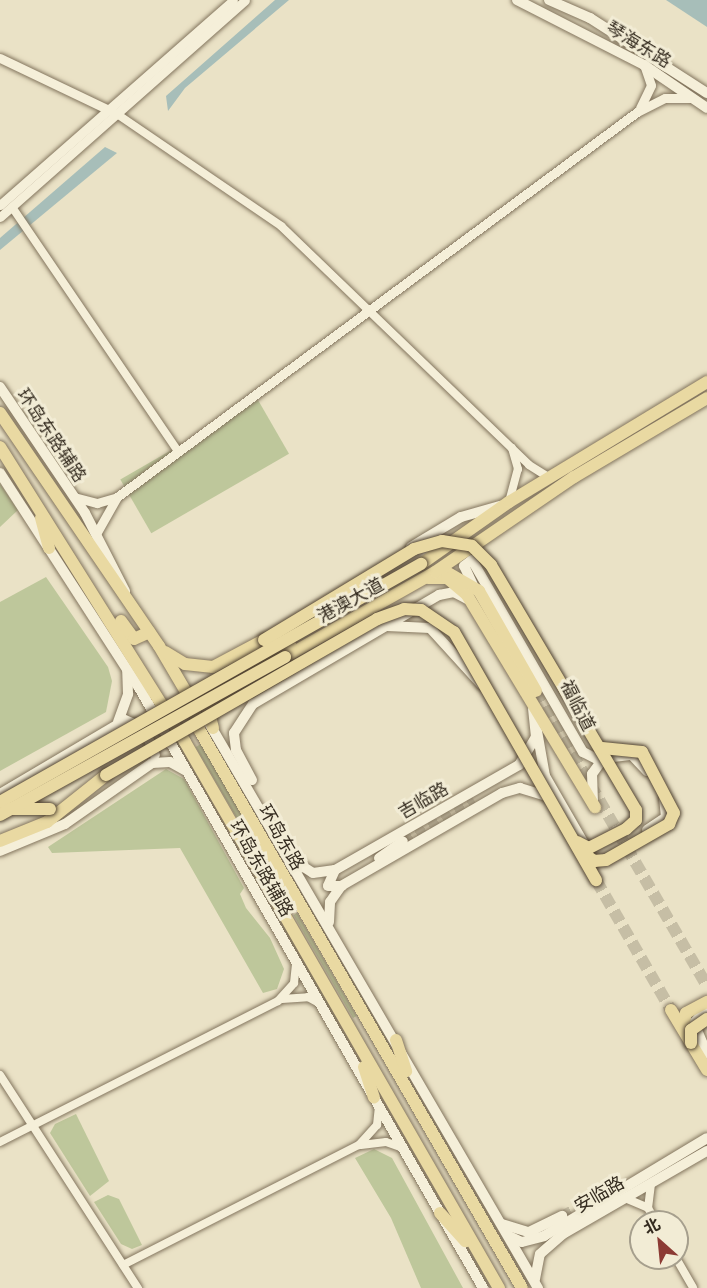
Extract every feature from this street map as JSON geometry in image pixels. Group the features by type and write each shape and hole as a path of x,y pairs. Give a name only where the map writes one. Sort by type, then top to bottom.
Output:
{"main road":[{"name":"琴海东路","path":"517,0 644,65 707,108"},
{"name":"琴海东路","path":"549,0 590,18 707,93"},
{"name":"港澳大道","path":"187,699 237,667 421,564 507,503 707,382"},
{"name":"环岛东路辅路","path":"0,387 74,497 96,534 127,597"},
{"name":"港澳大道","path":"0,815 435,572 488,533 563,484 707,398"},
{"name":"环岛东路","path":"0,413 80,537 127,597 159,646 187,699 200,731 519,1282"},
{"name":"环岛东路","path":"0,447 87,582 350,1028 499,1288"},
{"name":"环岛东路辅路","path":"0,473 127,668 483,1288"},
{"path":"217,665 461,517 507,503"},
{"path":"37,506 49,548"},
{"path":"159,646 179,662 217,665 263,643 475,524"},
{"path":"213,728 208,709 218,688 488,533"},
{"path":"277,690 259,664 263,643 414,549 442,541 465,543 491,565 637,815 626,830 596,846 584,848 573,837"},
{"name":"福临道","path":"536,691 473,585 464,566 472,560 579,746 587,756 602,753"},
{"path":"435,572 458,575 473,585"},
{"name":"福临道","path":"418,582 436,576 456,582 476,610 594,807"},
{"path":"87,582 134,639 150,632"},
{"path":"278,838 234,742 243,714 277,690 446,592 462,595 476,610"},
{"path":"0,804 20,812 50,809 360,627 404,609 421,610 454,632 596,880"},
{"path":"384,626 430,628 490,694"},
{"path":"0,841 47,822 158,736 285,657"},
{"path":"118,722 128,694 127,668"},
{"name":"环岛东路辅路","path":"187,699 213,728 287,853 509,1236 535,1287"},
{"path":"0,804 187,699"},
{"path":"532,706 540,764 562,806 594,855 666,817 665,801 640,760 632,755 602,753"},
{"path":"0,794 118,722 135,720 144,728 155,751 152,763"},
{"name":"吉临路","path":"335,870 525,760 537,731"},
{"path":"582,852 594,861 606,860 669,824 675,813 642,752 602,753"},
{"path":"594,807 592,774 602,753"},
{"path":"0,851 64,824 152,763 170,762 189,773"},
{"path":"497,777 514,777 502,794"},
{"name":"吉临路","path":"332,931 328,909 344,885 502,794 528,789 562,806"},
{"path":"358,875 403,841"},
{"path":"287,853 313,873 335,870"},
{"path":"335,870 328,886 344,885"},
{"path":"683,1027 686,1013 707,1002"},
{"path":"707,1009 694,1023 707,1053"},
{"path":"671,1010 707,1070"},
{"path":"691,1043 691,1030 707,1019"},
{"path":"350,1028 376,1101"},
{"path":"396,1040 421,1112"},
{"name":"安临路","path":"509,1236 522,1242 544,1236 707,1138"},
{"name":"安临路","path":"535,1287 533,1270 546,1247 707,1151"},
{"path":"440,1213 491,1275"},
{"path":"502,1224 529,1232 562,1216"},
{"path":"519,1282 535,1287"}],"street":[{"path":"0,205 233,0"},
{"path":"0,217 245,0"},
{"path":"0,58 117,114 281,226 372,309 511,447 548,477 563,484"},
{"path":"637,112 651,85 644,65"},
{"path":"74,497 97,503 117,497 637,112 664,98 692,98"},
{"path":"12,207 178,452"},
{"path":"507,503 518,469 511,447"},
{"path":"96,534 117,497"},
{"path":"278,1000 294,983 296,960"},
{"path":"0,1142 278,1000 301,997 321,1004"},
{"path":"0,1075 138,1288"},
{"path":"359,1145 377,1125 376,1101"},
{"path":"123,1265 359,1145 386,1142 403,1148"},
{"path":"625,1198 648,1208 651,1184"},
{"path":"683,1270 693,1288"}],"green space":[{"path":"258,400 289,454 151,533 120,480"},
{"path":"0,484 18,510 0,527"},
{"path":"46,577 108,667 112,681 106,712 0,771 0,602"},
{"path":"201,744 288,895 283,898 196,747"},
{"path":"166,769 184,779 244,888 240,894 246,908 270,938 284,969 277,989 263,993 180,848 52,853 48,847"},
{"path":"254,874 339,1020 335,1022"},
{"path":"296,885 387,1037 391,1049"},
{"path":"297,913 357,1016 353,1018 294,915"},
{"path":"76,1114 109,1181 90,1196 50,1133 55,1124"},
{"path":"374,1149 392,1158 463,1288 421,1288 391,1218 355,1158"},
{"path":"108,1195 119,1199 142,1245 132,1249 121,1244 94,1202"}],"water":[{"path":"275,0 289,0 185,88 168,111 166,96"},
{"path":"666,0 707,0 707,27"},
{"path":"105,147 117,153 0,250 0,238"}],"tunnel":[{"path":"536,691 707,986"},
{"path":"403,841 474,800"},
{"path":"596,880 671,1010"},
{"path":"562,1216 612,1187"}]}
